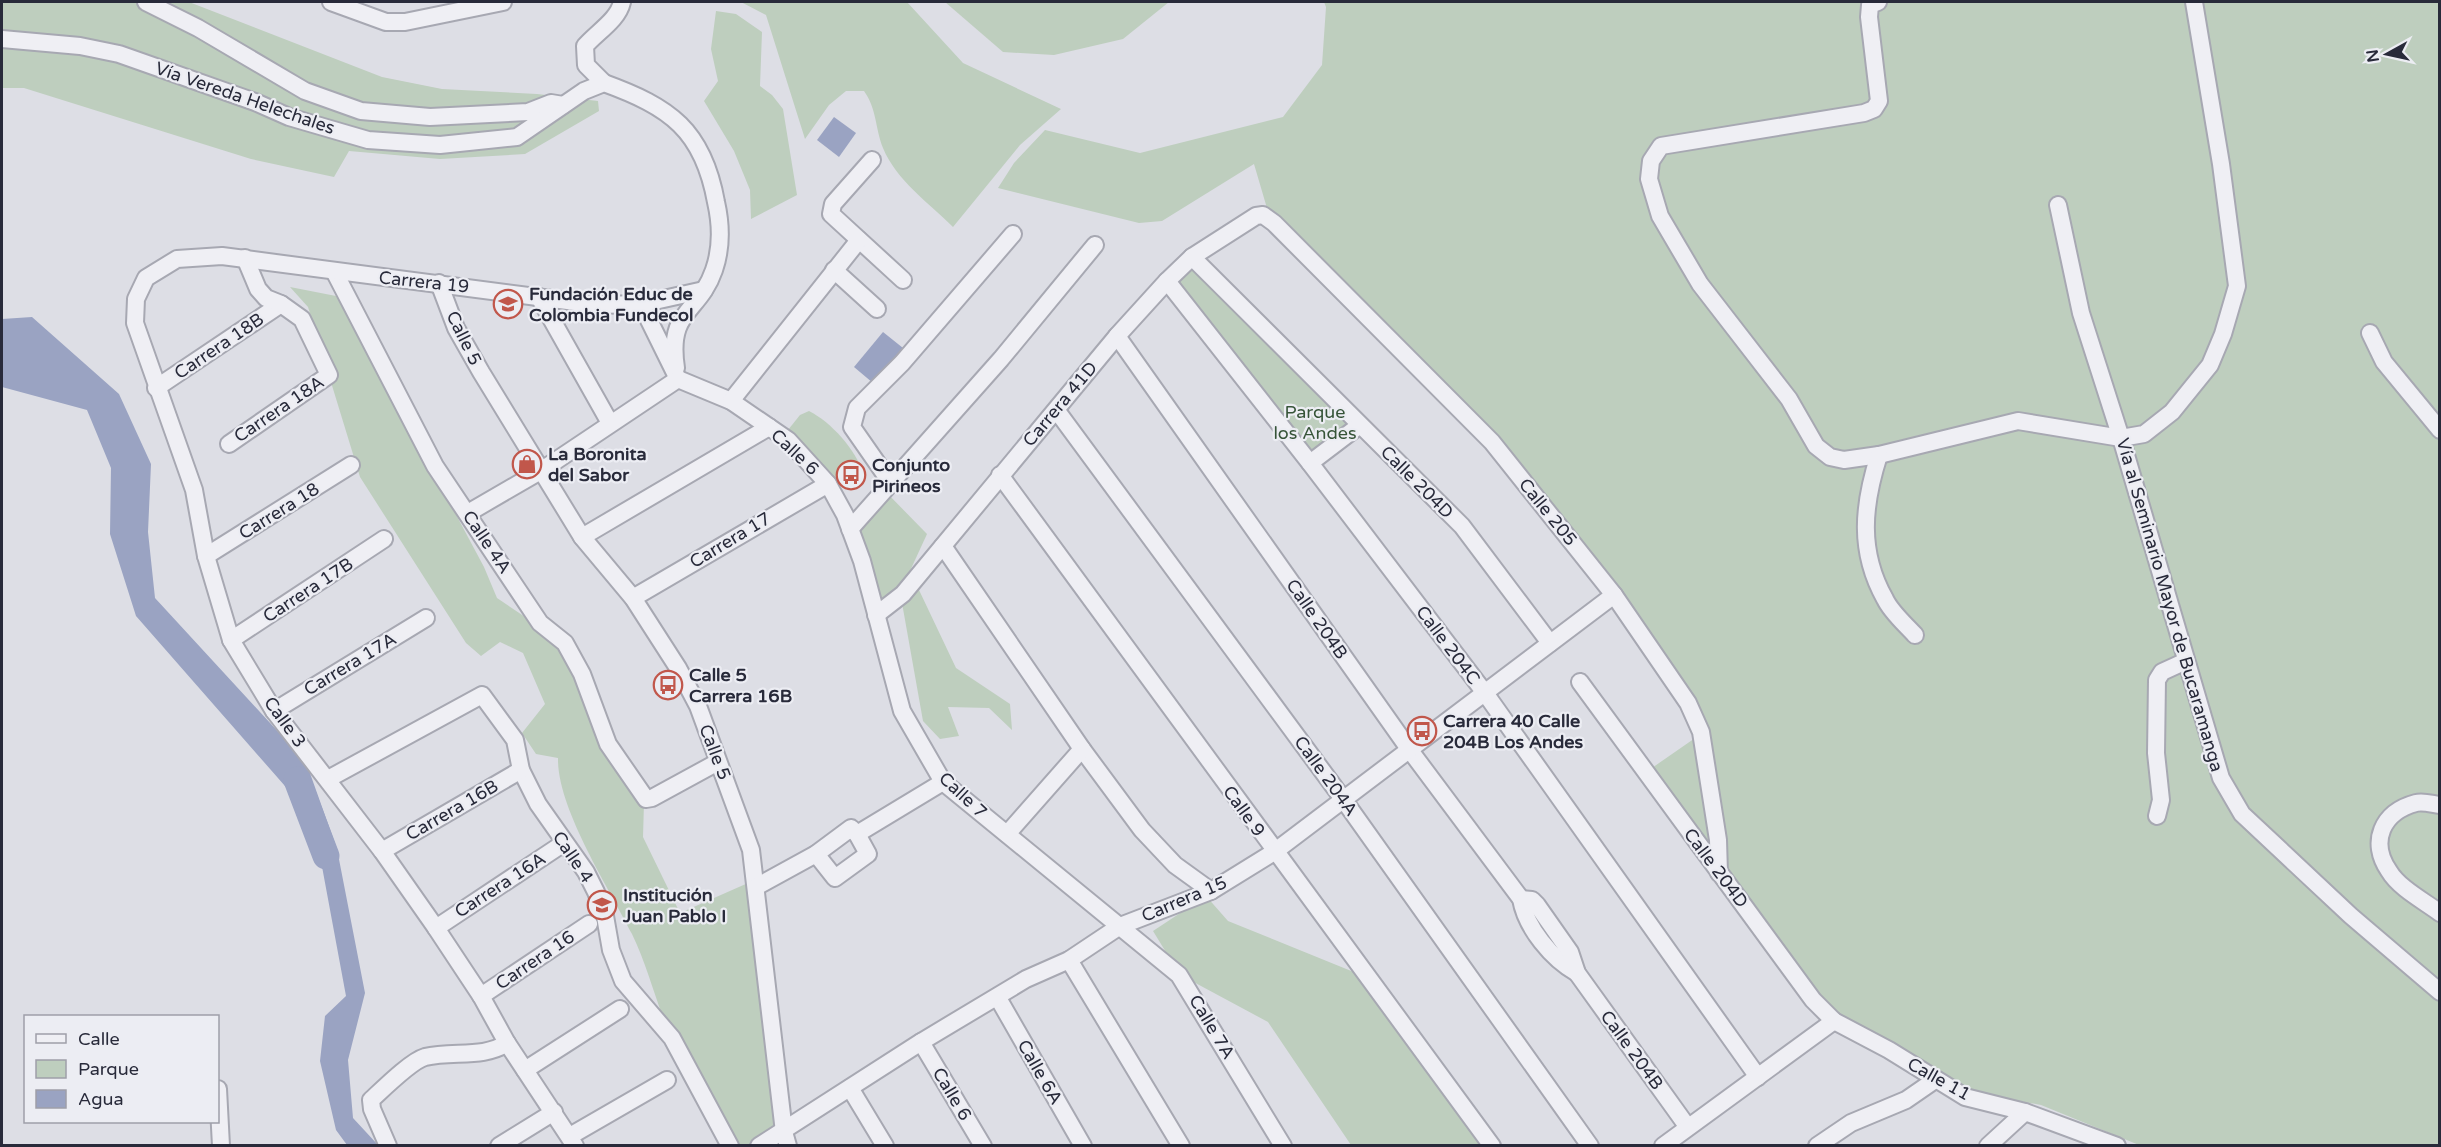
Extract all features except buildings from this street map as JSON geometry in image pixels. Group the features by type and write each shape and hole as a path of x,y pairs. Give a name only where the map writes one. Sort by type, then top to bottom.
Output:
{"street":[{"path":"146,2 198,28 305,91 361,111 430,117 528,112 551,103 563,105"},
{"path":"331,2 386,22 405,22 503,2"},
{"path":"622,2 613,18 585,46 586,65 604,83 632,93 670,115 689,132 703,155 713,186 721,226 714,270 704,290 677,324 673,350 678,379"},
{"path":"1878,2 1870,5 1869,16 1879,101 1874,109 1864,113 1661,146 1651,160 1649,179 1660,216 1700,284 1790,399 1816,446 1830,457 1844,460 1879,455 2018,422 2121,438 2144,434 2172,412 2192,390 2210,365 2223,334 2237,286 2221,164 2194,2"},
{"name":"Vía Vereda Helechales","path":"2,39 80,46 119,54 255,102 289,117 368,140 440,145 517,138 584,91 604,83"},
{"path":"872,160 831,209 831,214 903,280"},
{"name":"Vía al Seminario Mayor de Bucaramanga","path":"2058,205 2080,313 2121,438 2221,778 2242,814 2351,916 2439,992"},
{"name":"Carrera 41D","path":"876,615 903,594 1057,411 1116,336 1167,281 1192,257 1256,216 1263,215"},
{"name":"Calle 205","path":"1263,215 1299,248 1492,442 1614,595 1688,703 1701,732 1718,840 1719,873"},
{"path":"891,483 852,427 857,408 902,363 1013,234"},
{"path":"731,401 859,240"},
{"path":"850,529 1069,279 1095,245"},
{"name":"Calle 204D","path":"1192,257 1462,526 1550,643"},
{"path":"245,258 258,289 266,298 281,304"},
{"name":"Carrera 19","path":"177,259 245,258 598,305 641,304 704,290"},
{"name":"Calle 3","path":"177,259 146,278 136,299 135,322 156,388 194,490 206,556 231,640 274,711 382,851 436,928 481,996 507,1043 572,1141"},
{"path":"834,270 877,309"},
{"name":"Calle 4A","path":"334,271 435,466 540,623 565,643 585,683 608,744 646,799 652,798 718,762"},
{"name":"Calle 204C","path":"1167,281 1310,463 1485,693 1758,1077"},
{"name":"Calle 5","path":"439,283 456,328 582,537 633,598 678,668 698,706 739,811 751,850 786,1139"},
{"path":"539,297 610,423"},
{"name":"Carrera 18A","path":"229,444 330,375 302,319 281,304"},
{"name":"Carrera 18B","path":"156,388 281,304"},
{"path":"641,304 678,379"},
{"path":"2370,333 2384,362 2439,430"},
{"name":"Calle 204B","path":"1116,336 1409,749 1521,899 1527,920 1558,962 1577,973 1687,1126"},
{"path":"468,513 542,470 678,379"},
{"name":"Calle 6","path":"678,379 731,401 788,440 828,484 850,529 862,561 876,615"},
{"name":"Calle 204A","path":"1057,411 1343,799 1590,1146"},
{"path":"1310,463 1360,425"},
{"path":"582,537 769,427"},
{"path":"1879,455 1866,499 1866,528 1872,567 1885,600 1915,635"},
{"name":"Carrera 18","path":"206,556 351,465"},
{"name":"Calle 9","path":"1000,476 1492,1146"},
{"name":"Carrera 17","path":"633,598 828,484"},
{"name":"Carrera 17B","path":"231,640 384,539"},
{"path":"943,546 1082,749 1142,830 1175,865 1210,891"},
{"path":"925,566 944,568 963,574"},
{"name":"Carrera 15","path":"759,1146 786,1139 850,1088 1026,979 1069,960 1120,926 1210,891 1274,852 1614,595"},
{"name":"Calle 7","path":"876,615 903,711 943,782 1120,926"},
{"name":"Carrera 17A","path":"274,711 426,618"},
{"path":"2157,816 2161,800 2156,753 2157,680 2162,672 2186,662"},
{"name":"Calle 204D","path":"1580,682 1813,1000 1834,1021"},
{"name":"Calle 4","path":"328,779 482,695 515,740 521,770 538,804 586,872 596,892 605,915 611,950 623,981 672,1038 730,1146"},
{"path":"1007,834 1082,749"},
{"name":"Carrera 16B","path":"382,851 521,770"},
{"path":"857,834 943,782"},
{"path":"2439,805 2418,802 2399,810 2385,822 2379,838 2380,856 2390,874 2439,913"},
{"path":"756,887 816,854 850,828 857,834 868,854 835,878 816,854"},
{"name":"Carrera 16A","path":"436,928 564,843"},
{"name":"Carrera 16","path":"481,996 589,924"},
{"name":"Calle 7A","path":"1120,926 1179,975 1283,1146"},
{"path":"1069,960 1181,1146"},
{"name":"Calle 6A","path":"998,998 1083,1146"},
{"path":"525,1070 620,1009"},
{"path":"1663,1146 1687,1126 1834,1021"},
{"name":"Calle 11","path":"1834,1021 1889,1050 1965,1097 2025,1112 2117,1146"},
{"name":"Calle 6","path":"921,1042 984,1146"},
{"path":"388,1146 372,1109 371,1100 387,1086 423,1057 495,1051 507,1043"},
{"path":"572,1141 667,1080"},
{"path":"1817,1146 1851,1123 1906,1100 1935,1080"},
{"path":"850,1088 885,1146"},
{"path":"219,1108 221,1146"},
{"path":"499,1146 554,1112"},
{"path":"1988,1146 2025,1112"}],"green space":[{"path":"2,2 189,2 382,77 442,89 537,94 598,101 599,111 525,154 440,159 349,151 334,177 251,159 24,88 2,88"},
{"path":"741,2 907,2 963,63 1061,109 1020,145 953,227 905,181 889,160 880,141 874,112 864,91 846,91 829,105 805,139 766,15"},
{"path":"945,2 1169,2 1123,39 1054,55 1003,52"},
{"path":"1324,2 2439,2 2439,1145 2139,1145 2041,1105 1965,1091 1839,1019 1819,1003 1649,770 1698,736 1690,701 1495,441 1269,215 1254,164 1162,221 1139,223 998,188 1014,163 1045,130 1140,153 1283,117 1322,65 1326,7"},
{"path":"716,11 736,14 762,32 760,86 772,95 783,109 797,195 751,219 750,190 734,151 704,101 718,81 711,49"},
{"name":"Parque los Andes","path":"1196,267 1356,424 1311,459 1173,285"},
{"path":"290,287 336,296 353,322 484,567 497,598 552,635 644,803 643,837 680,913 748,883 780,1129 754,1145 731,1145 692,1078 671,1037 632,934 575,824 560,778 558,758 536,754 522,733 545,704 523,653 500,642 481,656 466,643 360,477 308,307"},
{"path":"809,411 834,429 855,455 863,473 850,483 834,485 789,435 788,430 800,415"},
{"path":"882,488 927,534 898,597 874,599 854,514"},
{"path":"919,590 956,668 1010,704 1012,730 989,708 948,707 959,736 940,739 923,721 902,603"},
{"path":"1206,896 1228,921 1366,977 1486,1145 1351,1145 1268,1022 1188,979 1172,962 1153,931"}],"water":[{"path":"834,117 856,133 839,157 817,140"},
{"path":"32,317 119,394 151,464 148,532 155,598 306,762 337,849 365,993 348,1060 353,1118 378,1145 347,1145 336,1130 320,1061 325,1016 346,996 313,818 136,616 110,534 111,468 87,410 2,387 2,319"},
{"path":"883,332 903,348 873,383 854,367"}],"waterway":[{"path":"297,780 326,856"}],"place":[{"name":"Fundación Educ de Colombia Fundecol","path":"508,304"},
{"name":"La Boronita del Sabor","path":"527,464"},
{"name":"Conjunto Pirineos","path":"851,475"},
{"name":"Calle 5 Carrera 16B","path":"668,685"},
{"name":"Carrera 40 Calle 204B Los Andes","path":"1422,731"},
{"name":"Institución Juan Pablo I","path":"602,905"}]}
